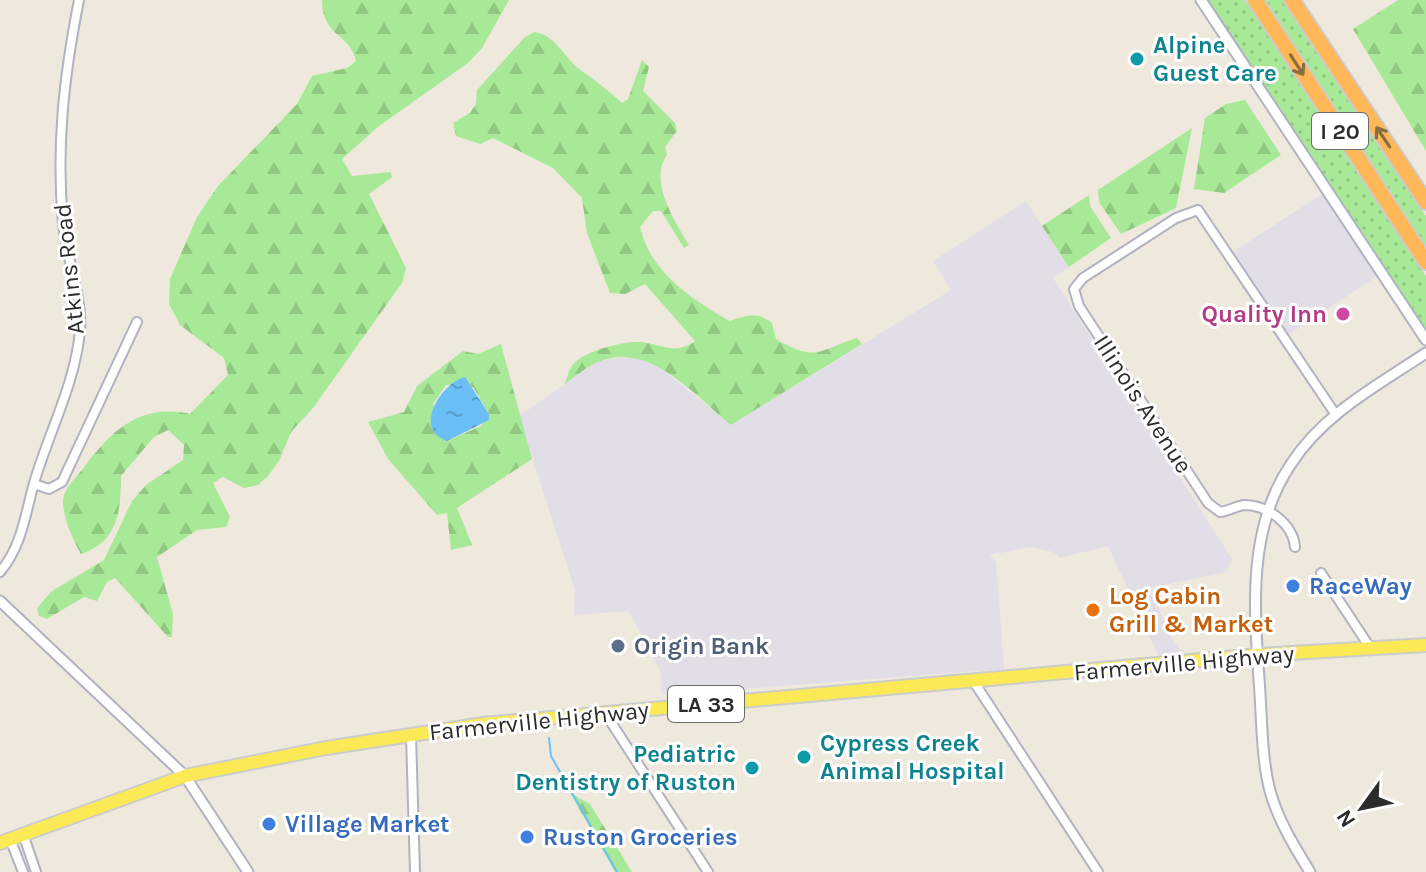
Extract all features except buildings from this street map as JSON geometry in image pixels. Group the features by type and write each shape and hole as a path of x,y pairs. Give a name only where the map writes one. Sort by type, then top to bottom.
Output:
{"highway":[{"name":"I 20","path":"1255,0 1426,262"},
{"name":"I 20","path":"1292,0 1426,202"}],"main road":[{"name":"Farmerville Highway","path":"5,841 185,776 411,735 605,713 1258,655 1426,645"}],"street":[{"name":"Atkins Road","path":"0,572 13,556 75,363 80,327 63,226 58,141 66,68 79,0"},
{"path":"1201,0 1426,340"},
{"name":"Illinois Avenue","path":"1267,511 1242,505 1217,511 1201,492 1074,293 1083,278 1176,218 1198,210 1336,415"},
{"path":"34,484 49,489 62,482 137,322"},
{"path":"1310,872 1284,828 1269,789 1255,576 1267,511 1298,453 1336,415 1426,353"},
{"path":"1267,511 1280,518 1294,538 1295,547"},
{"path":"1321,573 1369,646"},
{"path":"0,601 185,776 248,872"},
{"path":"974,682 1098,872"},
{"path":"605,713 708,872"},
{"path":"411,735 415,872"},
{"path":"23,834 36,872"},
{"path":"5,841 23,872"}],"shaded area":[{"path":"1325,192 1379,275 1288,335 1233,252"},
{"path":"1026,201 1069,267 1053,278 1232,559 1227,572 1150,588 1173,641 1180,650 1186,651 1158,655 1108,546 1060,558 1053,552 1030,547 990,555 996,562 1004,669 662,695 661,673 629,611 574,615 575,591 519,416 598,361 635,356 654,363 731,425 951,290 933,261"}],"green space":[{"path":"322,0 509,0 482,48 468,63 379,126 342,159 352,176 391,172 392,177 369,194 406,268 402,283 313,408 291,432 279,461 268,476 258,485 244,488 223,477 213,483 230,517 226,527 197,530 157,557 173,614 172,637 168,637 115,578 107,582 97,601 84,597 47,619 39,616 37,608 52,591 104,560 132,501 146,485 183,460 184,445 168,430 154,437 121,476 118,513 110,533 103,542 81,554 63,508 65,493 73,480 104,443 128,423 156,413 190,414 228,375 224,358 180,325 169,304 170,279 197,217 218,186 297,104 312,76 347,68 356,61 348,45 326,21"},
{"path":"1207,0 1245,0 1426,276 1426,331"},
{"path":"1262,0 1285,0 1426,216 1426,250"},
{"path":"1398,0 1426,0 1426,151 1353,29"},
{"path":"534,32 548,37 576,66 622,103 628,99 642,60 649,67 643,91 675,123 677,131 665,147 667,155 660,177 662,189 689,245 684,248 661,211 653,211 640,227 653,258 674,283 730,321 752,315 767,319 772,323 776,339 800,351 817,352 857,338 862,344 731,425 670,374 634,358 615,357 596,363 565,384 577,361 601,349 636,342 680,348 695,341 645,284 625,294 610,293 587,233 582,198 553,168 493,138 480,144 456,136 453,123 470,113 476,104 477,90 525,37"},
{"path":"1245,100 1281,155 1224,193 1194,189 1205,118 1226,104"},
{"path":"1192,128 1176,208 1121,234 1099,202 1098,190"},
{"path":"1089,195 1090,206 1111,238 1069,267 1042,226"},
{"path":"501,344 532,459 457,508 472,545 451,550 447,513 437,515 388,459 368,422 404,412 417,386 463,351 478,354","holes":["446,385 473,387 489,414 481,426 447,441 433,404"]},
{"path":"570,793 590,804 632,872 615,872"}],"water":[{"path":"465,377 489,414 489,420 447,441 437,435 431,417 447,388"}],"waterway":[{"path":"549,738 551,756 617,872"}],"place":[{"name":"Alpine Guest Care","path":"1137,59"},
{"name":"Quality Inn","path":"1343,314"},
{"name":"RaceWay","path":"1293,586"},
{"name":"Log Cabin Grill & Market","path":"1093,610"},
{"name":"Origin Bank","path":"618,646"},
{"name":"Cypress Creek Animal Hospital","path":"804,757"},
{"name":"Pediatric Dentistry of Ruston","path":"752,768"},
{"name":"Village Market","path":"269,824"},
{"name":"Ruston Groceries","path":"527,837"}]}
